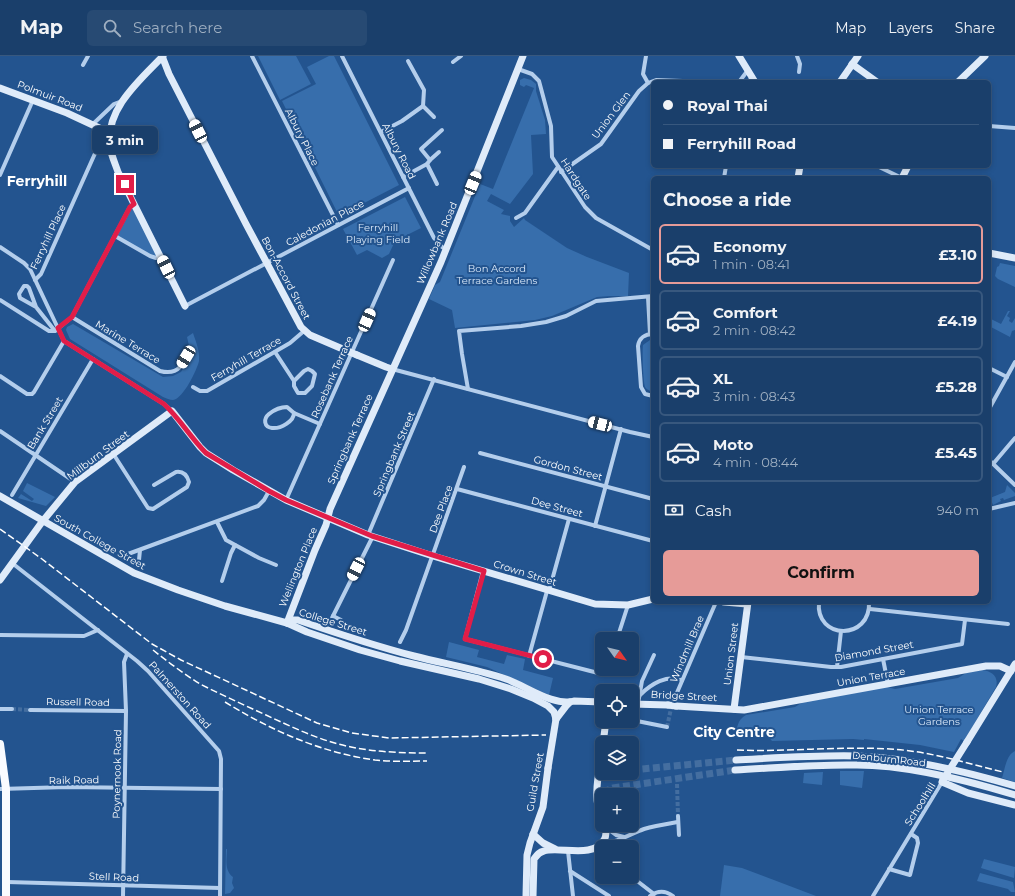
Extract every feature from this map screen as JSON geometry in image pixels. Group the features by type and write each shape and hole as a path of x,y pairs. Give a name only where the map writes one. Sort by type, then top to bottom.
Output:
{"main road":[{"path":"0,744 7,882 6,896"}],"street":[{"path":"83,64 88,56"},
{"path":"162,56 123,101 112,120 109,141 113,159 185,306"},
{"name":"Bon-Accord Street","path":"162,56 169,74 266,263 304,331 386,368 651,436"},
{"name":"Albury Place","path":"252,56 338,225"},
{"name":"Albury Road","path":"342,56 434,238 442,247 446,249"},
{"path":"453,62 461,56"},
{"name":"Willowbank Road","path":"392,369 446,249 523,56"},
{"path":"646,56 643,74 648,83 651,82"},
{"path":"739,56 754,80"},
{"path":"797,56 800,64 799,72"},
{"path":"841,80 858,56"},
{"path":"960,80 985,56"},
{"path":"408,61 424,90 423,106 434,117"},
{"path":"852,64 874,80"},
{"name":"Hardgate","path":"518,69 532,74 538,78 541,83 551,126 552,157 585,207 596,218 651,249"},
{"path":"740,80 748,70"},
{"name":"Union Glen","path":"561,172 601,144 632,100 648,83"},
{"name":"Polmuir Road","path":"0,88 93,124 110,133"},
{"path":"0,175 2,167 33,100"},
{"path":"93,124 114,104 123,101"},
{"path":"380,132 402,121 423,106"},
{"path":"991,126 1015,128"},
{"path":"430,160 421,149 442,130"},
{"name":"Ferryhill Place","path":"35,280 41,274 97,150 101,144 109,141"},
{"path":"403,177 427,164 439,152"},
{"path":"427,164 438,184"},
{"path":"516,218 525,213 558,167"},
{"path":"882,168 898,176"},
{"name":"Caledonian Place","path":"185,306 409,188"},
{"path":"0,300 49,331 56,329 72,317 114,236 130,207 134,204"},
{"path":"114,236 150,256 156,258 160,256"},
{"path":"0,247 24,263 30,269 56,329"},
{"path":"991,253 1015,258"},
{"name":"Rosebank Terrace","path":"286,500 393,260"},
{"path":"36,307 30,289 27,286 24,286 19,296 36,307 56,329 64,341 164,404 172,411"},
{"path":"468,389 459,331 521,326 546,322 566,316 596,301 651,296"},
{"path":"648,297 651,334 641,338 638,346 641,387 645,394 651,396"},
{"name":"Marine Terrace","path":"72,317 160,371 168,373 175,372 186,357 188,348"},
{"name":"Ferryhill Terrace","path":"193,387 200,391 207,391 293,341 304,331"},
{"path":"0,376 27,394 32,394 64,341"},
{"path":"275,352 294,381 294,386 298,393 305,394 312,386 315,374 308,369 294,381"},
{"name":"Bank Street","path":"12,495 93,359"},
{"path":"991,405 1015,364"},
{"name":"Springbank Terrace","path":"328,518 330,509 392,369"},
{"path":"991,369 1007,377"},
{"name":"Springbank Street","path":"330,622 370,536 434,380"},
{"path":"294,413 294,416 290,421 276,427 271,428 264,421 269,413 287,407 294,413 320,424"},
{"name":"Millburn Street","path":"0,580 42,522 75,482 114,455 172,411"},
{"name":"Crown Street","path":"172,411 206,453 286,500 370,536 432,556 595,604 628,605 651,599"},
{"path":"595,526 621,429"},
{"path":"0,431 75,482"},
{"path":"1015,438 993,464 1015,485"},
{"name":"Gordon Street","path":"480,453 651,498"},
{"path":"114,455 150,509 153,509 187,487 189,482 185,475 176,472 154,485"},
{"name":"Dee Place","path":"400,642 406,630 464,467"},
{"name":"Dee Street","path":"457,489 651,540"},
{"path":"128,554 258,506 264,500 269,491"},
{"name":"South College Street","path":"0,496 42,522 134,573 225,606 287,623"},
{"path":"991,509 1015,503"},
{"name":"Wellington Place","path":"287,623 328,518"},
{"path":"529,656 570,519"},
{"path":"217,522 226,540 276,565"},
{"path":"222,581 235,545"},
{"path":"139,560 140,550"},
{"name":"Palmerston Road","path":"12,563 148,671 219,751 221,759 220,896"},
{"path":"484,571 465,639 595,672"},
{"name":"Windmill Brae","path":"672,704 715,604"},
{"name":"Union Street","path":"734,709 747,604"},
{"path":"819,604 819,612 824,621 831,628 841,631 850,631 860,625 866,618 870,609 870,604"},
{"path":"619,632 628,605"},
{"path":"870,609 1008,624"},
{"path":"333,616 341,620"},
{"name":"College Street","path":"287,623 293,620 298,620 376,646 481,671 515,682 550,700 570,702"},
{"name":"Diamond Street","path":"741,657 836,667 962,644 965,620"},
{"name":"College Street","path":"287,623 307,632 378,655 479,679 511,689 548,706 554,712 556,719"},
{"path":"0,635 84,636 98,630"},
{"path":"836,667 841,631"},
{"name":"Poynernook Road","path":"124,896 126,711 124,662 127,654"},
{"path":"639,695 642,681 654,655"},
{"path":"883,659 888,684"},
{"name":"Union Terrace","path":"734,709 744,710 990,666 1013,667"},
{"path":"1013,667 943,782 968,793 1015,806"},
{"path":"639,695 651,686 663,680 674,677 682,680"},
{"path":"556,719 570,702 594,702"},
{"name":"Bridge Street","path":"639,704 672,704 734,709"},
{"path":"0,709 12,709"},
{"name":"Russell Road","path":"30,710 126,711"},
{"name":"Guild Street","path":"526,896 527,855 542,807 556,719"},
{"path":"639,721 667,727"},
{"name":"Denburn Road","path":"736,760 857,756 887,758 936,766 1015,786"},
{"name":"Denburn Road","path":"735,770 857,764 934,774 1015,795"},
{"name":"Schoolhill","path":"873,896 943,782"},
{"name":"Raik Road","path":"3,789 221,789"},
{"path":"678,816 679,835"},
{"path":"618,840 645,829 678,822"},
{"path":"613,832 624,837"},
{"path":"533,834 543,843 555,849"},
{"name":"Schoolhill","path":"889,869 910,875 918,842 917,838 911,834"},
{"path":"533,896 534,863 536,856 545,850 555,849 582,851 593,848"},
{"path":"568,851 573,896"},
{"path":"570,871 610,896"},
{"name":"Stell Road","path":"7,882 220,888"},
{"path":"639,883 652,895 662,891 673,896"}],"green space":[{"path":"258,56 296,56 311,84 280,100"},
{"path":"329,56 334,56 399,185 339,216 282,101 316,84 307,67"},
{"name":"Bon Accord Terrace Gardens","path":"524,78 531,80 536,84 536,91 545,120 546,134 531,135 533,174 510,204 491,194 487,201 504,210 501,214 510,216 510,221 514,227 524,218 567,248 629,273 628,296 597,297 552,316 535,320 455,328 452,310 429,299 435,285 440,282 480,184 493,189 534,88 526,85 524,87 520,85 520,80"},
{"name":"Ferryhill Playing Field","path":"405,197 421,228 395,241 389,254 382,258 367,250 357,255 343,229"},
{"path":"135,204 160,256 156,258 115,236 130,207"},
{"path":"1000,263 1015,266 1015,287 995,276 997,267"},
{"path":"1008,311 1010,311 1007,316 1010,318 1009,321 1012,323 1015,318 1015,330 1012,331 1010,337 991,327 991,319 1001,324"},
{"path":"73,324 163,377 173,376 181,372 187,361 190,350 187,337 193,333 198,347 198,365 193,377 181,395 173,400 169,399 163,397 70,339 66,330 67,327"},
{"path":"651,340 651,391 645,387 643,373 643,345"},
{"path":"27,483 55,497 46,506 18,498 21,494 32,501 34,499 23,491"},
{"path":"1007,485 1015,493 1015,496 1004,500 1003,498 1000,499 1001,501 993,505 991,498 1005,492"},
{"path":"449,642 479,650 477,657 504,664 507,655 525,659 523,670 553,678 549,695 487,667 446,657"},
{"name":"Union Terrace Gardens","path":"982,670 992,673 996,677 996,687 964,741 961,739 954,752 920,745 864,739 772,741 767,735 735,738 739,722 746,715 795,707 803,702 887,687 895,689 958,678 966,673"},
{"path":"1015,751 1015,782 1002,778 1008,759"},
{"path":"840,771 864,771 862,788 840,785"},
{"path":"823,772 822,785 803,783 804,773"},
{"path":"226,849 227,868 233,877 232,883 234,888 230,893 225,894"},
{"path":"984,859 1015,867 1014,878 981,868"},
{"path":"724,865 742,868 816,896 720,896"},
{"path":"980,873 1013,882 1015,892 977,881"}],"tunnel":[{"path":"667,727 672,704"},
{"path":"12,709 30,710"},
{"path":"639,769 736,760"},
{"path":"613,788 735,770"},
{"path":"677,784 678,816"}],"railway":[{"path":"0,529 42,559 152,644 181,660 317,723 352,733 389,738 546,735"},
{"path":"153,650 200,684 318,738 351,747 370,750 427,753"},
{"path":"225,702 278,731 336,752 375,760 427,761"},
{"path":"737,750 852,748 905,750 947,758 1003,772"}],"district":[{"name":"Ferryhill","path":"37,181"},
{"name":"City Centre","path":"734,732"}],"route":[{"path":"125,184 134,204 130,207 72,317 58,328 64,341 164,404 172,411 206,453 269,491 286,500 368,535 484,571 465,639 543,659"}]}
